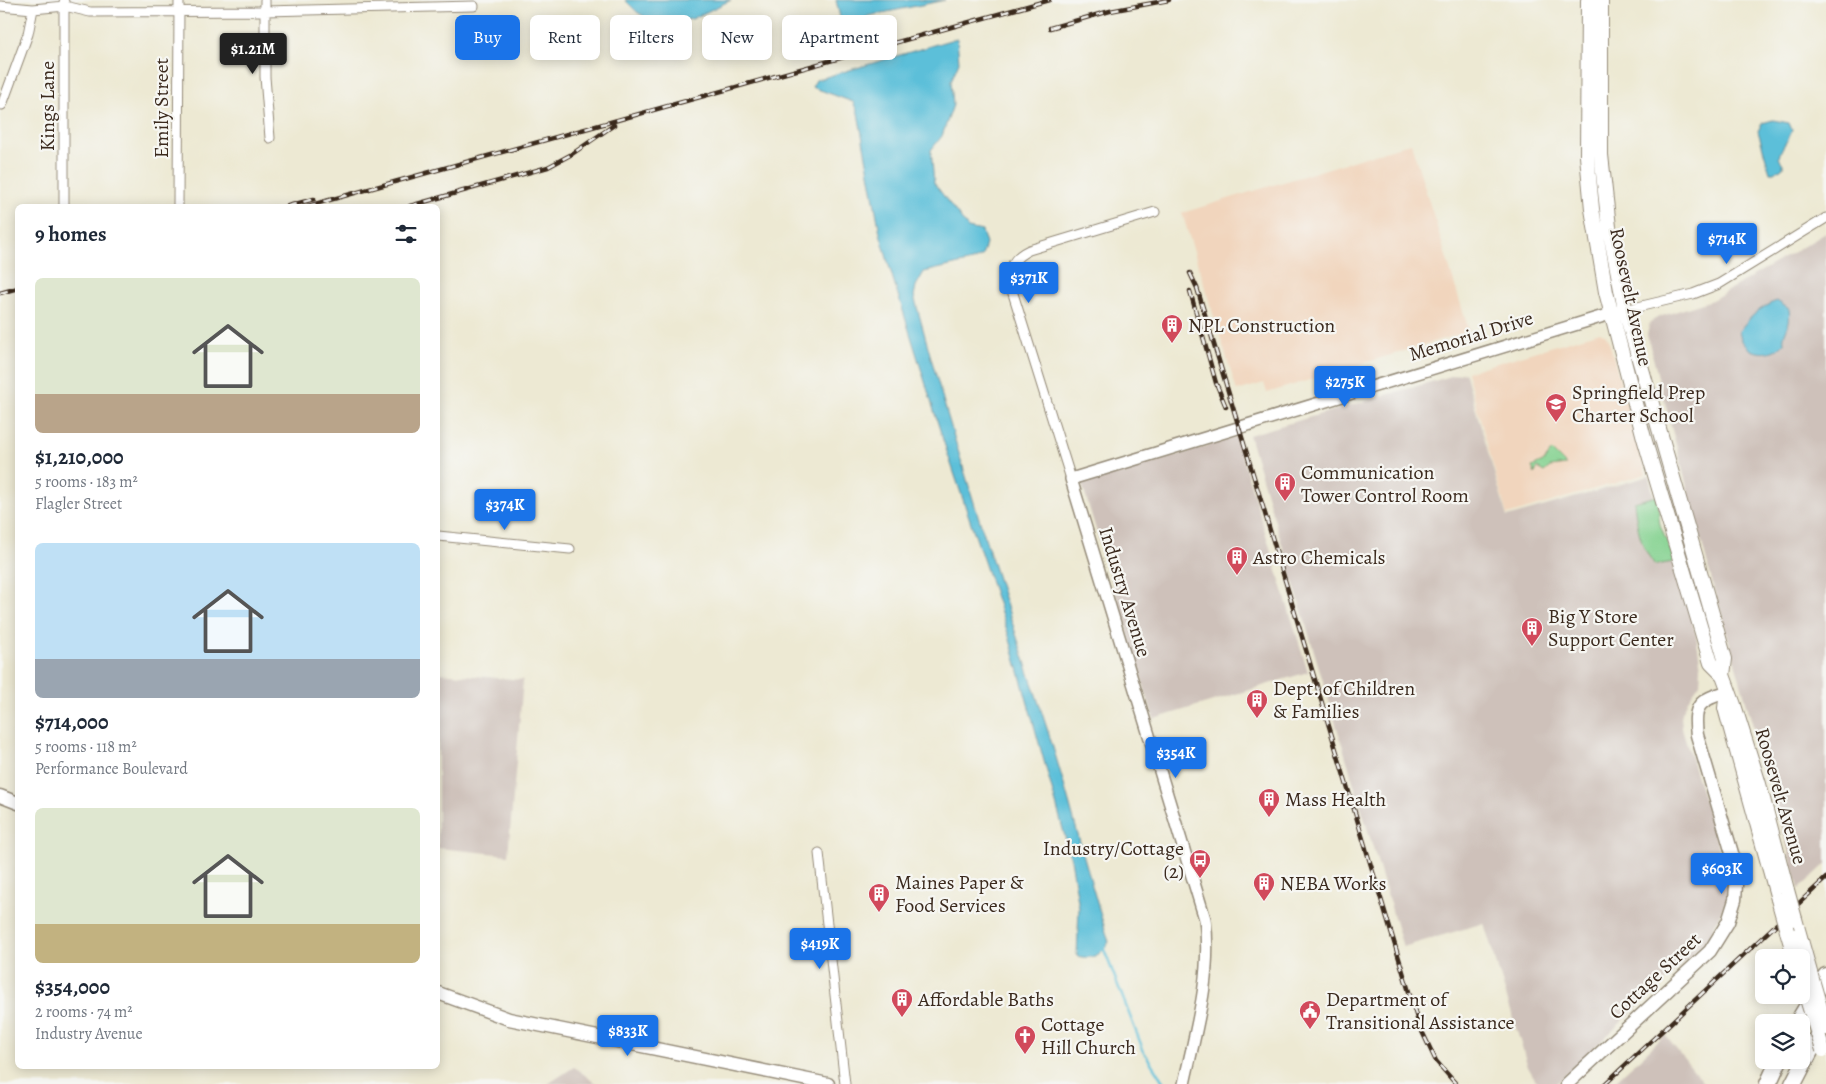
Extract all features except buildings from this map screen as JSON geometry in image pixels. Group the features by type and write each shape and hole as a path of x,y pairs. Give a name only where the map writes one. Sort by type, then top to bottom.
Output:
{"highway":[{"path":"1801,1014 1813,978"},
{"path":"1794,1084 1802,1064 1826,1020"},
{"path":"1768,1084 1775,1069"}],"main road":[{"name":"Roosevelt Avenue","path":"1588,0 1587,156 1592,209 1611,313 1644,438 1661,489 1711,663 1723,676"},
{"name":"Roosevelt Avenue","path":"1601,0 1601,138 1604,193 1625,310 1725,659 1723,676 1727,692 1725,708 1791,925 1813,978 1826,1028"},
{"path":"1661,489 1676,485"},
{"path":"1681,563 1697,558"},
{"name":"Cottage Street","path":"1567,1084 1710,951 1728,922 1735,900 1737,870 1697,735 1695,718 1698,706 1703,701 1727,692"},
{"path":"0,796 15,803"},
{"name":"Roosevelt Avenue","path":"1791,925 1794,949"},
{"name":"Roosevelt Avenue","path":"1813,978 1824,1054"},
{"path":"440,994 509,1019 828,1084"}],"street":[{"name":"Emily Street","path":"178,0 178,204"},
{"path":"265,0 265,78 270,138"},
{"path":"0,6 33,10 64,3 90,12 265,11 474,6"},
{"name":"Kings Lane","path":"64,3 64,204"},
{"path":"2,105 28,34 33,10"},
{"name":"Industry Avenue","path":"1155,212 1018,255 1011,266 1010,284 1205,919 1208,957 1205,985 1184,1084"},
{"path":"1625,310 1693,294 1719,284 1826,218"},
{"name":"Memorial Drive","path":"1071,479 1625,310"},
{"path":"440,536 570,549"},
{"path":"820,853 845,1084"}],"shaded area":[{"path":"1411,143 1469,331 1267,393 1264,383 1237,391 1182,213"},
{"path":"1826,233 1826,864 1799,889 1711,577 1647,335 1650,322 1659,317 1712,300"},
{"name":"Springfield Prep Charter School","path":"1600,332 1606,335 1610,345 1646,474 1507,515 1467,372"},
{"name":"Big Y Store Support Center","path":"1465,372 1507,517 1649,476 1654,497 1634,502 1674,562 1696,634 1701,668 1700,683 1688,700 1681,715 1682,728 1724,866 1728,896 1708,940 1556,1084 1538,1084 1528,1067 1484,923 1403,947 1249,435"},
{"path":"1236,437 1308,672 1154,719 1082,484"},
{"path":"440,673 523,680 508,855 440,848"},
{"path":"1665,1035 1704,1084 1612,1084"},
{"path":"574,1067 597,1084 548,1084"}],"green space":[{"path":"1552,451 1566,465 1550,467 1544,472 1537,468 1535,474 1532,467 1543,462"},
{"path":"1657,496 1660,524 1672,552 1674,562 1655,565 1643,543 1634,502"}],"water":[{"path":"625,0 731,0 692,19 692,15 642,15"},
{"path":"836,0 945,0 873,15 839,15"},
{"path":"957,38 959,62 951,81 953,105 942,136 931,150 934,183 968,228 982,231 986,244 982,256 972,261 924,272 916,286 914,296 976,508 1052,744 1109,942 1100,953 1092,957 1077,956 1079,908 1071,859 1009,636 944,443 890,269 880,233 858,113 853,102 812,87 816,80 883,60 897,60 897,56"},
{"path":"1773,120 1789,123 1792,130 1779,158 1783,167 1775,173 1770,173 1758,131 1762,123"},
{"path":"1777,301 1789,309 1790,315 1784,335 1784,343 1778,348 1764,353 1751,350 1741,339 1739,331 1756,313"}],"waterway":[{"path":"1103,947 1144,1052 1164,1083"}],"railway":[{"path":"315,204 1049,0"},
{"path":"1050,28 1110,11 1169,0"},
{"path":"417,204 548,167 572,154 614,125"},
{"path":"295,204 314,199"},
{"path":"1190,273 1197,288 1419,1025 1436,1061 1456,1084"},
{"path":"0,293 15,289"},
{"path":"1190,291 1216,383 1226,407"},
{"path":"1605,1084 1826,878"}],"place":[{"name":"NPL Construction","path":"1172,344"},
{"name":"Springfield Prep Charter School","path":"1556,423"},
{"name":"Communication Tower Control Room","path":"1285,502"},
{"name":"Astro Chemicals","path":"1237,576"},
{"name":"Big Y Store Support Center","path":"1532,647"},
{"name":"Dept. of Children & Families","path":"1257,719"},
{"name":"Mass Health","path":"1269,818"},
{"name":"Industry/Cottage (2)","path":"1200,879"},
{"name":"NEBA Works","path":"1264,902"},
{"name":"Maines Paper & Food Services","path":"879,913"},
{"name":"Affordable Baths","path":"902,1018"},
{"name":"Department of Transitional Assistance","path":"1310,1030"},
{"name":"Cottage Hill Church","path":"1025,1055"}]}
